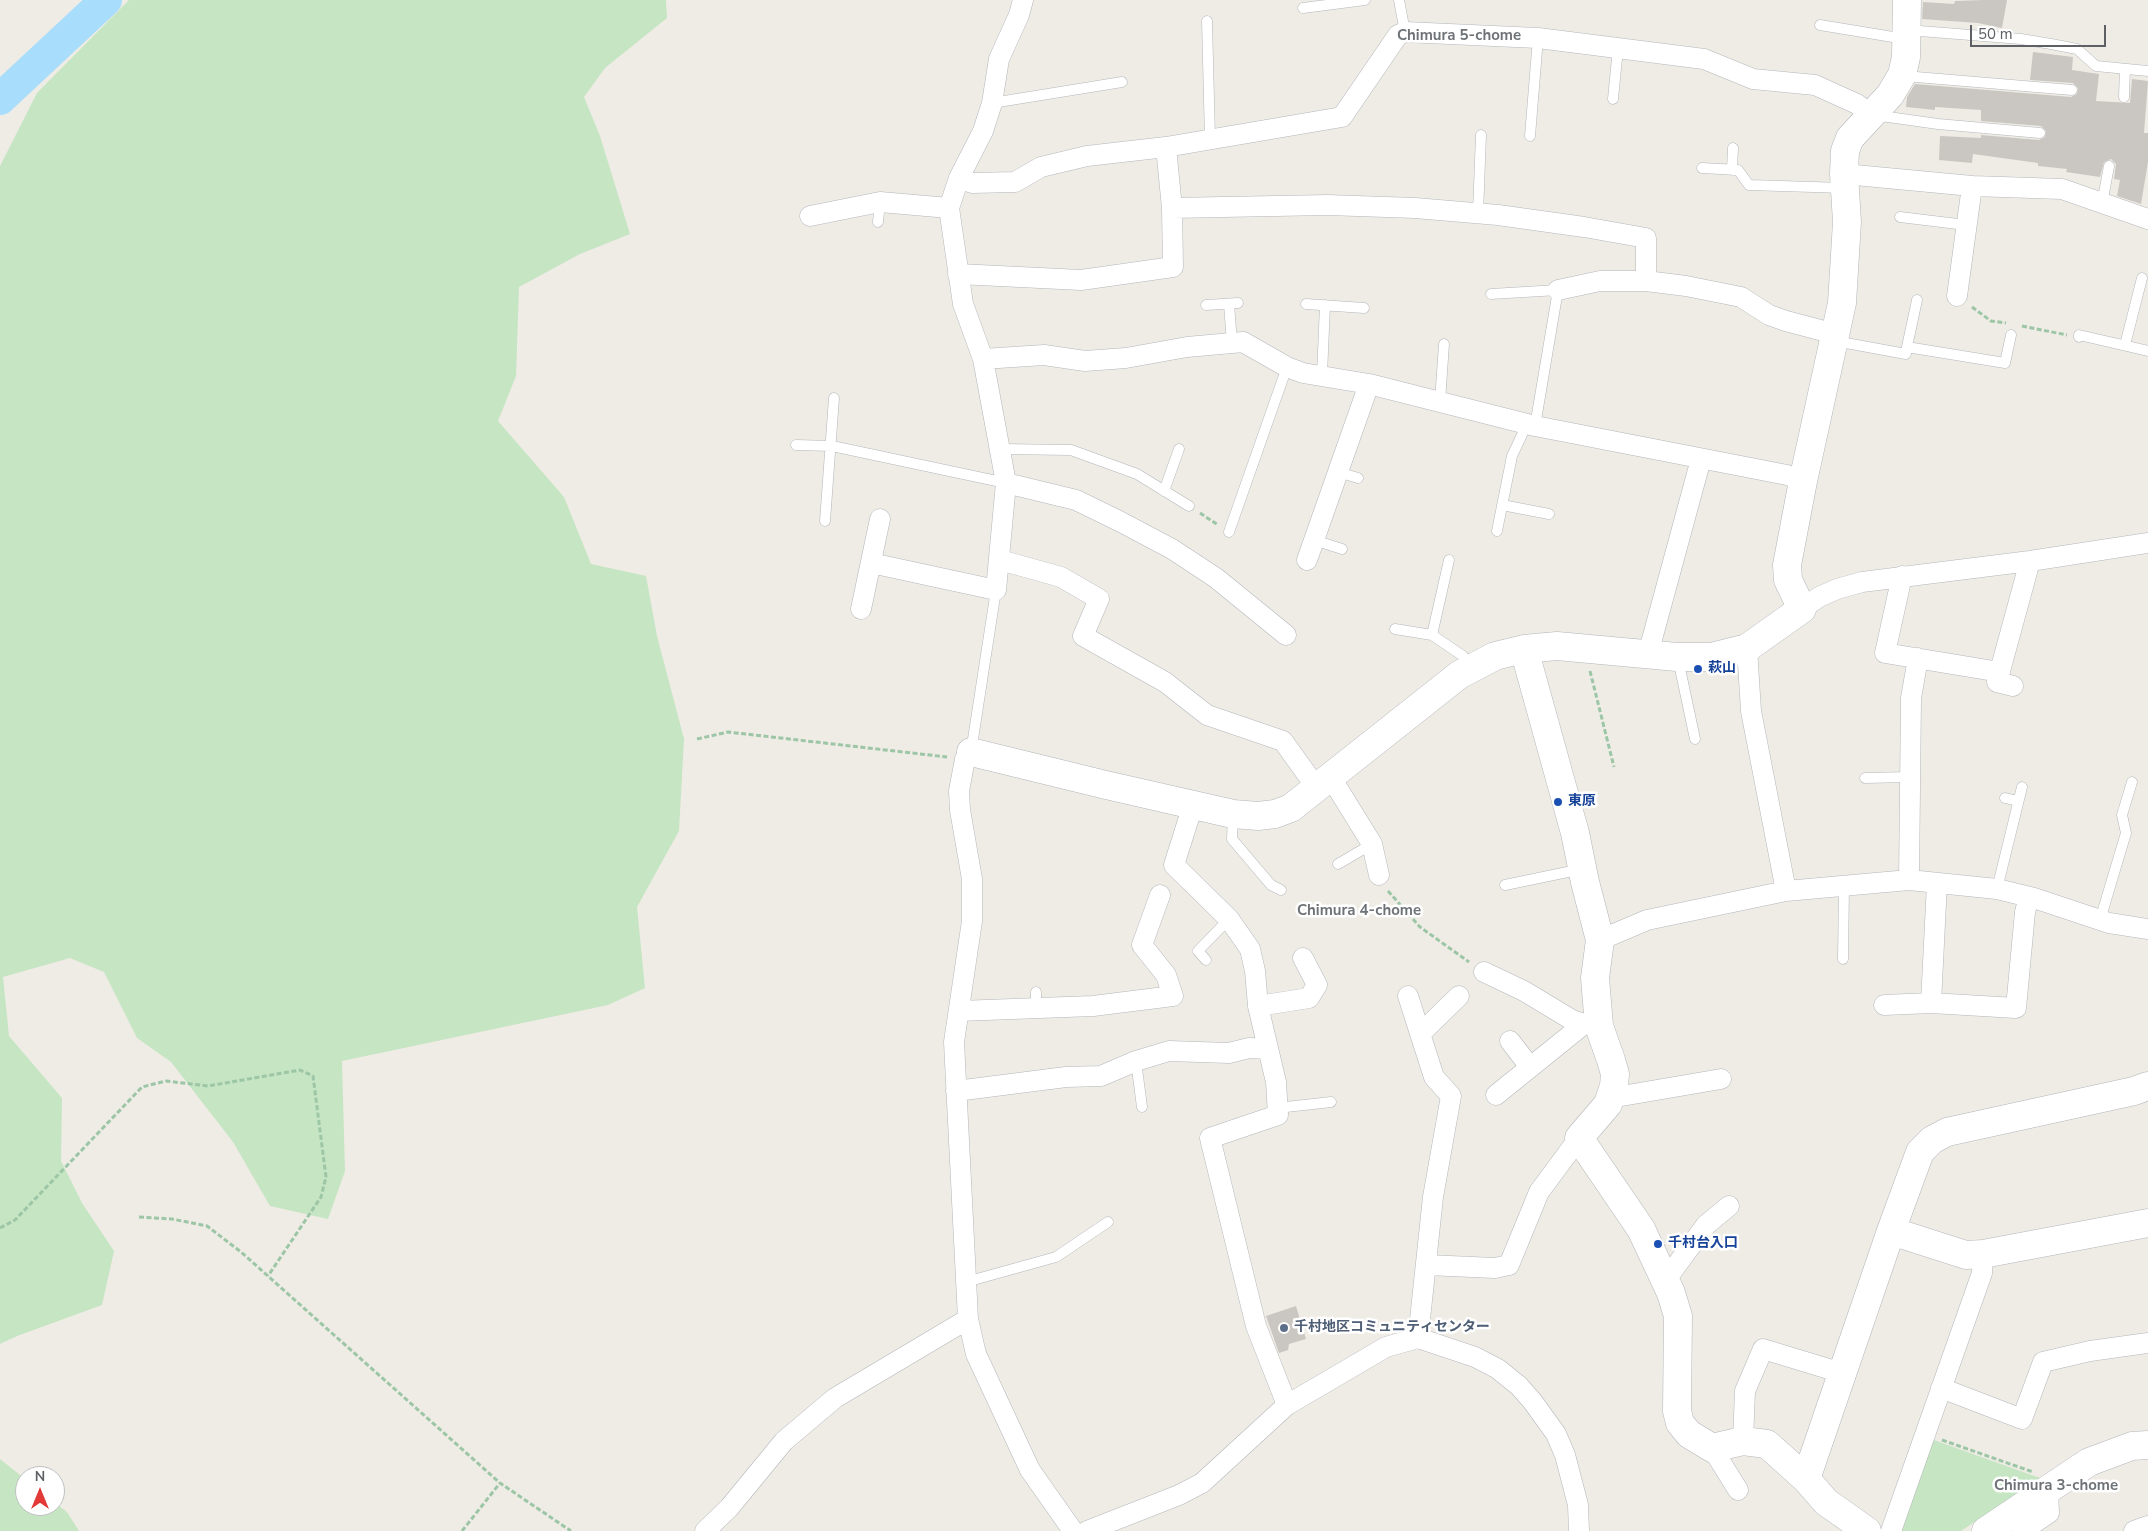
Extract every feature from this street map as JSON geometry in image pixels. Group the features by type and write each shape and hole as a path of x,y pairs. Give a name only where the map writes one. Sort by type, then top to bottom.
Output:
{"street":[{"path":"871,563 996,590 1006,484 983,359 963,304 949,208 960,178 983,131 992,103 999,59 1019,15 1023,0"},
{"path":"1802,609 1788,580 1787,565 1803,481 1842,303 1846,266 1847,222 1844,181 1845,151 1850,138 1890,95 1902,76 1906,57 1907,0"},
{"path":"960,178 972,183 1014,182 1041,167 1087,156 1166,147 1342,117 1398,35 1404,32 1538,38 1704,59 1753,78 1815,86 1856,104 1871,115"},
{"path":"958,274 1081,280 1173,267 1172,208 1166,147"},
{"path":"1844,181 2062,189 2148,219"},
{"path":"1957,296 1972,186"},
{"path":"810,216 880,202 949,208"},
{"path":"1172,208 1327,205 1478,213 1584,227 1646,238 1646,281"},
{"path":"1558,290 1600,280 1646,281 1686,286 1741,297 1778,318 1835,337"},
{"path":"983,359 1044,355 1085,360 1126,358 1187,347 1242,342 1287,368 1303,373 1369,384 1531,425 1787,475 1803,481"},
{"path":"1306,560 1369,384"},
{"path":"1648,654 1701,459"},
{"path":"1006,484 1076,500 1122,522 1172,549 1216,578 1286,635"},
{"path":"861,609 880,519"},
{"path":"1073,1531 1030,1470 976,1354 968,1319 954,1042 972,921 972,879 960,810 960,791 968,755 1233,814 1258,816 1275,814 1291,808 1472,666 1495,656 1524,649 1557,646 1678,657 1711,657 1747,648 1819,597 1837,589 1862,582 2030,561 2148,543"},
{"path":"1000,560 1061,577 1099,599 1083,636 1165,682 1207,715 1284,741 1323,782 1372,844 1379,875"},
{"path":"1902,576 1885,652 2006,679 2030,561"},
{"path":"1747,648 1751,711 1786,891"},
{"path":"1427,1265 1495,1268 1509,1265 1540,1192 1579,1138 1608,1104 1614,1086 1615,1074 1591,1022 1600,940 1582,869 1576,833 1524,649"},
{"path":"1909,880 1910,777 1919,744 1911,698 1918,658"},
{"path":"1193,805 1174,864 1229,919 1250,949 1255,971 1258,1006 1276,1082 1278,1115 1210,1138 1256,1326 1287,1405"},
{"path":"1600,940 1647,920 1786,891 1909,880 1997,889 2030,897 2100,920 2137,929 2148,929"},
{"path":"1931,1003 1937,883"},
{"path":"959,1012 1036,1000 1093,1006 1173,996 1166,975 1142,945 1160,895"},
{"path":"1884,1005 1931,1003 2016,1008 2025,912 2030,897"},
{"path":"1258,1006 1309,998 1317,985 1312,965"},
{"path":"1484,972 1524,992 1572,1020 1591,1022"},
{"path":"1408,996 1434,1077 1451,1096 1433,1197 1418,1338"},
{"path":"1420,1034 1459,996"},
{"path":"1496,1095 1591,1022"},
{"path":"1510,1041 1530,1067"},
{"path":"956,1091 1066,1077 1101,1076 1136,1061 1169,1051 1229,1053 1249,1048 1268,1049"},
{"path":"1610,1098 1721,1079"},
{"path":"1806,1478 1890,1231 1920,1152 1932,1140 1947,1132 2134,1091 2148,1086"},
{"path":"1579,1138 1641,1229 1665,1281 1678,1316 1677,1411 1680,1423 1689,1434 1712,1448 1738,1490"},
{"path":"1665,1281 1706,1225 1728,1206"},
{"path":"1890,1231 1966,1255 1983,1254 2148,1222"},
{"path":"1891,1531 1982,1274 1983,1254"},
{"path":"705,1531 730,1508 784,1441 835,1398 968,1319"},
{"path":"1087,1531 1179,1496 1202,1483 1287,1405 1386,1347 1418,1338 1475,1357 1498,1369 1523,1391 1556,1434 1565,1455 1578,1505 1579,1531"},
{"path":"1941,1388 2022,1419 2043,1362 2090,1351 2148,1343"},
{"path":"1743,1441 1745,1391 1763,1349 1842,1373"},
{"path":"1712,1448 1743,1441 1767,1444 1806,1478 1826,1502 1867,1531"},
{"path":"1986,1531 2089,1462 2132,1446 2148,1445"},
{"path":"2022,1531 2049,1513 2053,1485"},
{"path":"2134,1531 2148,1526"}],"lane":[{"path":"1303,8 1344,1 1365,0"},
{"path":"1399,0 1404,32"},
{"path":"1206,21 1210,139"},
{"path":"1820,25 1907,35 2020,40 2051,44 2077,50 2096,66 2148,71"},
{"path":"1530,136 1538,38"},
{"path":"1613,99 1618,48"},
{"path":"2124,97 2125,68"},
{"path":"1902,76 2072,90"},
{"path":"992,103 1122,82"},
{"path":"1871,115 1938,124 2040,133"},
{"path":"1478,213 1482,135"},
{"path":"1732,170 1733,148"},
{"path":"2102,204 2109,166"},
{"path":"1702,168 1738,170 1749,185 1844,181"},
{"path":"878,222 880,202"},
{"path":"1900,217 1966,225"},
{"path":"2126,345 2142,278"},
{"path":"1491,294 1558,290 1531,425 1512,456 1497,531"},
{"path":"1835,337 1906,354 1917,300"},
{"path":"1206,305 1234,304 1232,343"},
{"path":"1306,304 1364,308"},
{"path":"1322,375 1325,305"},
{"path":"1907,347 2005,363 2011,335"},
{"path":"2079,337 2079,335 2148,351"},
{"path":"1440,401 1444,344"},
{"path":"1229,532 1287,368"},
{"path":"825,521 832,446 834,398"},
{"path":"796,445 832,446 1006,484"},
{"path":"1000,449 1071,450 1137,474 1189,506"},
{"path":"1164,491 1178,449"},
{"path":"1338,472 1358,478"},
{"path":"1502,505 1549,514"},
{"path":"1314,540 1342,549"},
{"path":"1432,635 1449,560"},
{"path":"968,755 996,590"},
{"path":"1395,629 1432,635 1463,656 1472,666"},
{"path":"1678,657 1694,738"},
{"path":"1865,778 1910,777"},
{"path":"2100,920 2126,833 2118,814 2132,782"},
{"path":"1997,889 2022,787"},
{"path":"2005,798 2018,801"},
{"path":"1233,814 1232,839 1271,885 1281,890"},
{"path":"1338,864 1372,844"},
{"path":"1504,884 1582,869"},
{"path":"1250,879 1261,873"},
{"path":"1843,959 1844,886"},
{"path":"1206,960 1198,950 1229,919"},
{"path":"1136,1061 1142,1107"},
{"path":"1277,1108 1331,1102"},
{"path":"966,1282 1056,1257 1108,1222"}],"path":[{"path":"1189,506 1229,532"},
{"path":"1584,648 1614,767"},
{"path":"697,739 714,734 737,732 968,755"},
{"path":"1379,875 1388,892 1420,927 1484,972"},
{"path":"0,1228 15,1220 142,1086 166,1081 208,1086 300,1070 313,1076 326,1177 321,1197 268,1276"},
{"path":"139,1217 172,1219 207,1226 241,1252 500,1483 572,1531"},
{"path":"1926,1433 2043,1475 2053,1485"},
{"path":"462,1531 500,1483"}],"green space":[{"path":"129,0 666,0 667,18 605,68 584,97 600,136 630,234 580,254 519,287 516,376 498,421 564,497 591,564 646,576 657,636 684,739 679,831 637,907 645,988 608,1005 342,1061 345,1171 328,1219 270,1206 233,1142 171,1062 137,1038 104,972 70,958 3,977 9,1036 62,1098 61,1161 82,1203 114,1251 102,1305 0,1344 0,166 37,93"},
{"path":"1931,1439 2040,1478 1961,1531 1901,1531"},
{"path":"0,1459 15,1471 15,1516 65,1516 65,1510 79,1531 0,1531"}],"building":[{"path":"2007,0 2002,28 1978,23 1922,19 1923,2 1954,4 1955,1"},
{"path":"2033,52 2073,57 2072,70 2099,74 2096,101 2130,103 2132,79 2148,81 2144,133 2148,133 2148,162 2141,204 2117,196 2120,180 2114,179 2116,164 2111,159 2104,162 2100,177 2066,172 2067,169 2038,166 2038,163 1973,154 1972,163 1939,160 1940,136 1981,138 1981,135 2039,140 2045,137 2046,131 2041,126 1981,121 1981,110 1935,107 1935,110 1906,107 1907,97 1915,84 2071,97 2077,94 2078,88 2073,83 2030,80"},
{"name":"千村地区コミュニティセンター","path":"1296,1306 1306,1339 1289,1344 1288,1350 1279,1353 1266,1316"}],"waterway":[{"path":"0,99 106,0"}],"place":[{"name":"萩山","path":"1698,669"},
{"name":"東原","path":"1558,802"},
{"name":"千村台入口","path":"1658,1244"},
{"name":"千村地区コミュニティセンター","path":"1284,1328"}],"district":[{"name":"Chimura 5-chome","path":"1459,36"},
{"name":"Chimura 4-chome","path":"1359,911"},
{"name":"Chimura 3-chome","path":"2056,1486"}]}
